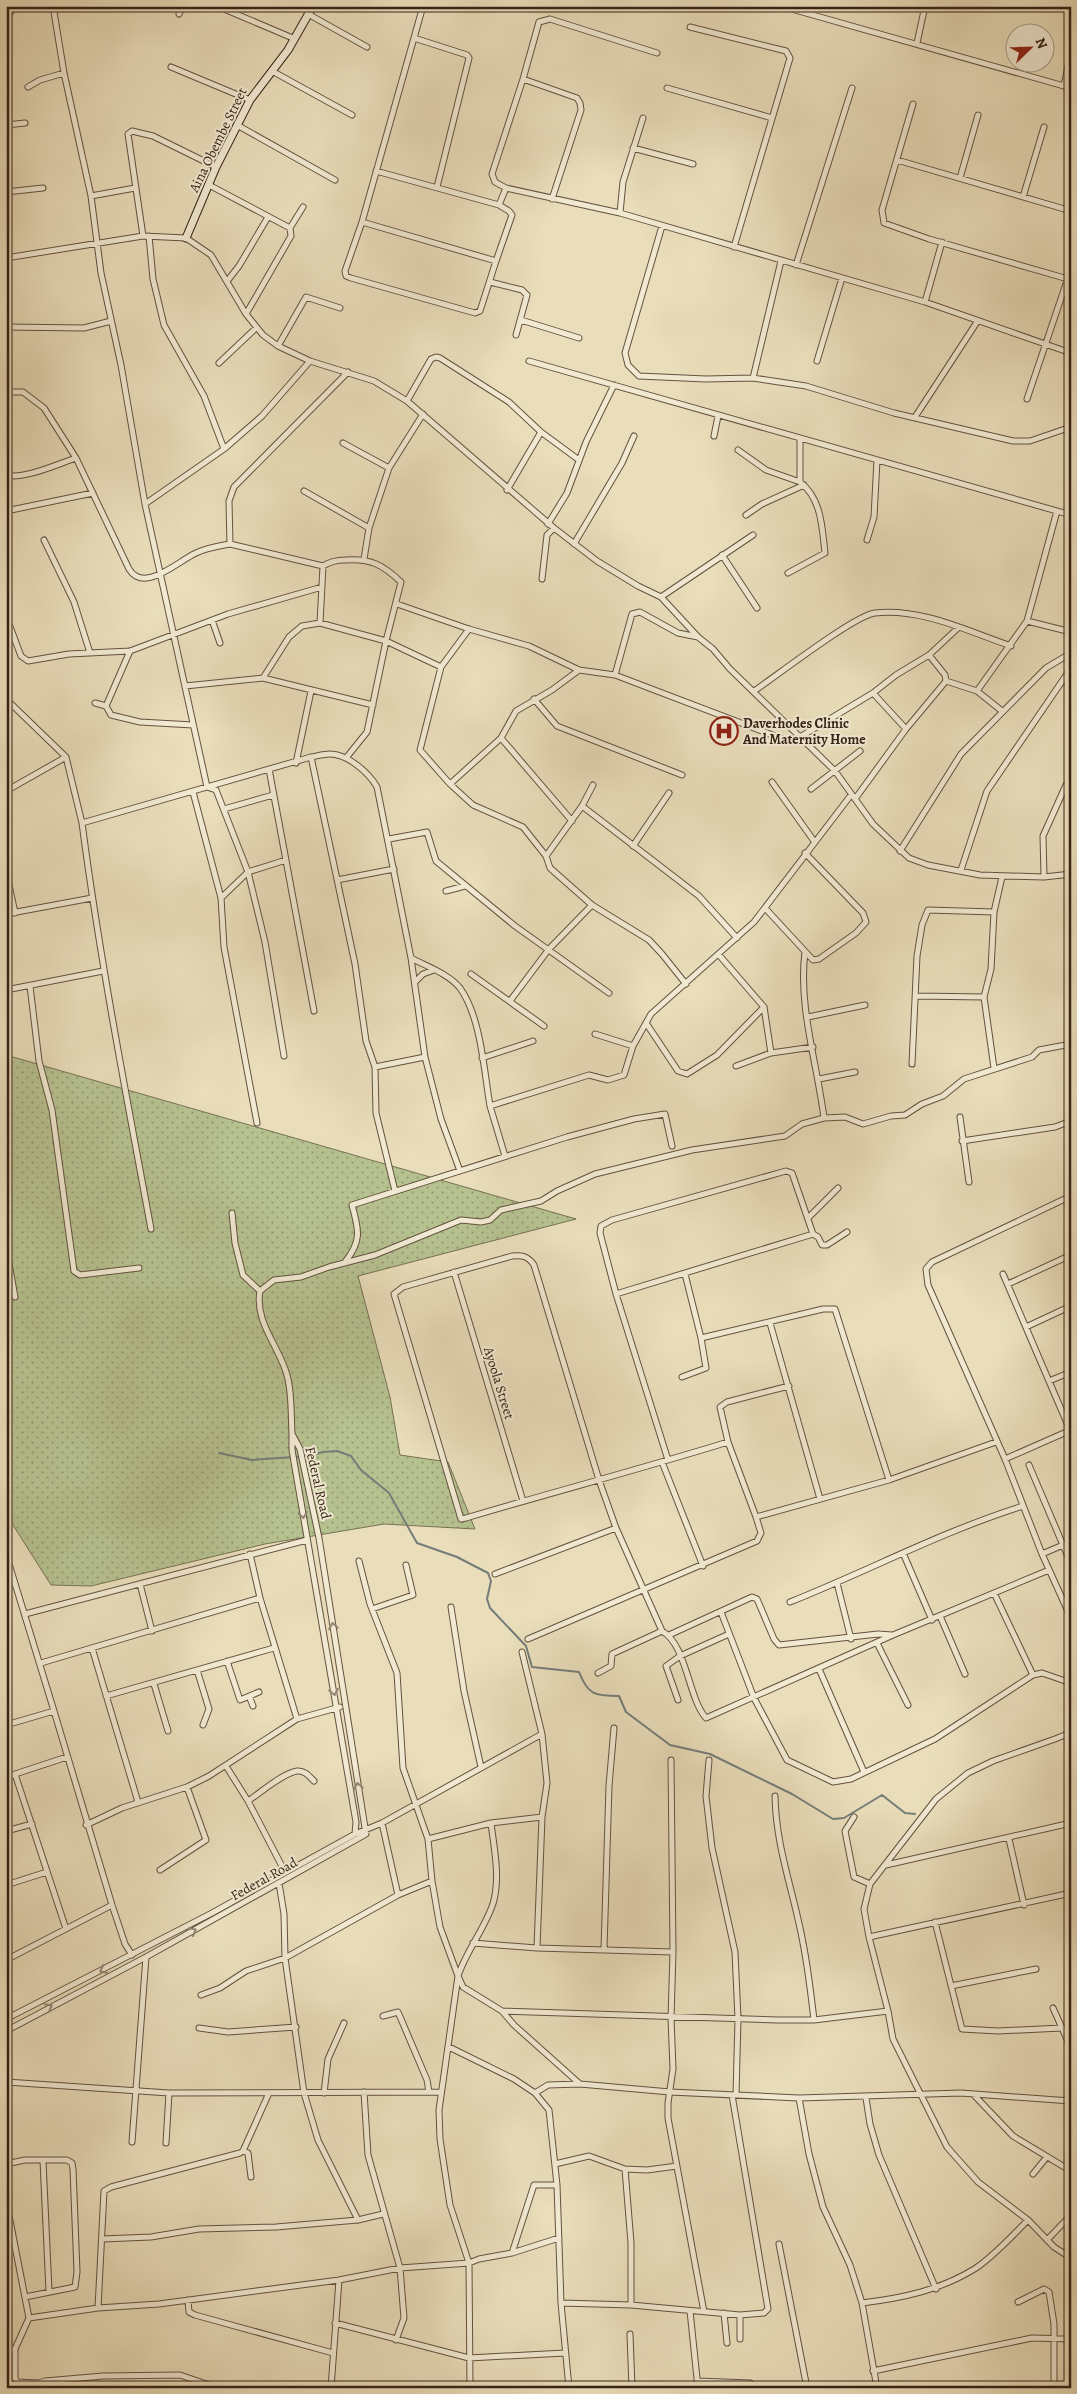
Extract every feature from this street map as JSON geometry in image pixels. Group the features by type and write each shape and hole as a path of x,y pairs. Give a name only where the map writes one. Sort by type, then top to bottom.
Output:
{"street":[{"path":"6,19 15,6"},
{"path":"53,6 64,73 91,196 98,241 100,273 111,321 145,504 207,787"},
{"path":"179,14 183,6"},
{"path":"217,6 295,39"},
{"name":"Aina Obembe Street","path":"186,238 216,167 250,100 295,39 313,6"},
{"path":"376,171 499,205 510,210 512,215 480,311 475,313 351,278 346,276 345,271 362,222 376,171 423,6"},
{"path":"534,6 541,8"},
{"path":"781,6 800,9 1071,88"},
{"path":"917,43 925,6"},
{"path":"308,14 367,47"},
{"path":"657,53 544,19 539,22 523,79 492,174 494,182 506,188 620,213 925,302 977,322 1071,353"},
{"path":"690,27 789,54 789,62 734,247"},
{"path":"414,38 466,55 469,58 437,187"},
{"path":"1064,86 1071,52"},
{"path":"171,67 250,100"},
{"path":"272,71 352,115"},
{"path":"28,87 40,80 64,73"},
{"path":"523,79 577,98 580,103 581,110 552,199"},
{"path":"667,88 772,118"},
{"path":"796,264 852,88"},
{"path":"913,104 882,210 884,223 1068,279"},
{"path":"960,178 978,114"},
{"path":"620,213 623,182 643,118"},
{"path":"6,125 25,124"},
{"path":"237,124 335,180"},
{"path":"1023,197 1044,127"},
{"path":"216,167 153,136 132,130 128,134 127,138 135,188 164,325 204,396 224,449"},
{"path":"634,148 693,164"},
{"path":"897,160 1071,211"},
{"path":"209,185 290,228"},
{"path":"6,192 44,188"},
{"path":"91,196 135,188"},
{"path":"499,205 506,188"},
{"path":"246,314 291,236 290,228 303,207"},
{"path":"228,280 239,266 268,217"},
{"path":"362,222 496,261"},
{"path":"662,226 625,353 628,365 639,376 646,378 753,378 806,386 894,413 1013,441 1030,441 1071,428"},
{"path":"6,258 98,241 146,236 186,238 211,255 256,328 278,346 310,361 374,381 407,401 548,524 574,544 638,586 661,597 698,637 835,771 873,824 909,858 928,865 980,875 1044,877 1071,874"},
{"path":"925,302 942,242"},
{"path":"753,378 781,261"},
{"path":"1027,399 1071,268"},
{"path":"817,361 842,278"},
{"path":"490,282 526,293 526,302 516,335"},
{"path":"278,346 306,298 340,308"},
{"path":"521,320 579,338"},
{"path":"6,327 84,328 111,321"},
{"path":"915,417 977,322"},
{"path":"219,363 256,328"},
{"path":"407,401 431,359 436,357 509,402 541,432 579,460"},
{"path":"145,504 224,449 262,416 310,361"},
{"path":"529,361 800,440 1071,515"},
{"path":"230,544 229,501 234,487 348,372"},
{"path":"548,524 567,493 579,460 614,385"},
{"path":"6,392 23,392 37,401 51,419 76,458 132,575 142,579 159,574 197,552 230,544 323,566 330,561 364,559 379,565 401,582 397,604 386,641 367,732 346,758"},
{"path":"364,559 369,528 389,468 423,414"},
{"path":"714,436 718,416"},
{"path":"507,490 541,432"},
{"path":"574,544 622,463 634,436"},
{"path":"788,573 824,553 819,509 802,484 800,440"},
{"path":"343,443 389,468"},
{"path":"738,450 766,470 802,484"},
{"path":"6,475 12,476 41,470 76,458"},
{"path":"868,540 874,517 877,460"},
{"path":"746,515 762,504 802,484"},
{"path":"304,492 369,528"},
{"path":"6,511 93,493"},
{"path":"977,691 1028,621 1057,511"},
{"path":"542,579 547,535 554,528"},
{"path":"661,597 722,554 753,535"},
{"path":"44,540 74,602 90,653"},
{"path":"722,554 757,608"},
{"path":"320,623 323,566"},
{"path":"6,616 25,659 28,661 90,653 130,651 212,620 322,587"},
{"path":"397,604 468,629 529,646 579,670 615,675 783,738 807,744"},
{"path":"615,675 632,614 635,612 640,612 678,633 698,637"},
{"path":"754,692 850,625 873,613 915,614 1011,646"},
{"path":"212,620 220,643"},
{"path":"1028,621 1071,632"},
{"path":"263,678 289,637 302,626 320,623 386,641 441,667"},
{"path":"800,737 873,693 896,675 929,655 958,628"},
{"path":"468,629 441,667 420,750 450,784 473,804 523,827 546,856 550,868 592,905 649,940 686,984"},
{"path":"106,706 130,651"},
{"path":"900,851 961,754 1046,668 1071,653"},
{"path":"490,1106 589,1075 608,1080 624,1075 633,1046 657,1008 719,955 765,908 814,841 853,797 906,728 946,681 945,675 929,655"},
{"path":"960,870 987,791 1007,759 1031,729 1071,665"},
{"path":"450,784 501,738 516,711 552,690 579,670"},
{"path":"185,686 263,678 373,705"},
{"path":"946,681 977,691 1002,711"},
{"path":"296,763 311,691"},
{"path":"873,693 906,728"},
{"path":"6,699 66,757 82,824 103,971 119,1047 151,1229"},
{"path":"534,699 557,726 682,775"},
{"path":"95,703 106,706 111,715 140,722 193,725"},
{"path":"501,738 572,820"},
{"path":"811,789 860,751"},
{"path":"82,824 269,769 296,763 311,757 331,754 346,758 367,773 377,787 389,839 416,981 425,1057 441,1119 460,1171"},
{"path":"6,791 66,757"},
{"path":"311,757 355,964 366,1042 375,1067 376,1113 395,1191"},
{"path":"269,769 314,1011"},
{"path":"1044,877 1043,836 1066,785 1071,781"},
{"path":"772,782 814,841"},
{"path":"546,856 582,806 593,785"},
{"path":"207,787 216,790 224,809 227,823 248,872 265,942 284,1056"},
{"path":"193,792 221,898 224,947 257,1123"},
{"path":"633,846 669,793"},
{"path":"224,809 273,795"},
{"path":"582,806 699,896 737,938"},
{"path":"389,839 427,832 436,861 515,926 609,993"},
{"path":"765,908 813,960 819,959 856,933 866,922 866,918 805,853"},
{"path":"221,898 248,872 286,860"},
{"path":"337,880 394,869"},
{"path":"6,871 15,913"},
{"path":"994,1068 984,997 991,969 994,912 1002,877"},
{"path":"446,891 465,886"},
{"path":"6,914 92,898"},
{"path":"510,1001 549,949 592,905"},
{"path":"912,1064 917,956 922,925 928,910 994,912"},
{"path":"806,952 804,966 808,1017 824,1118"},
{"path":"719,955 764,1007 771,1053"},
{"path":"411,958 434,970 459,987 469,1004 475,1022 490,1106 505,1156"},
{"path":"416,981 423,974 434,970"},
{"path":"6,990 103,971"},
{"path":"471,974 544,1026"},
{"path":"30,986 39,1061 52,1110 74,1271 80,1276 139,1268"},
{"path":"916,996 984,997"},
{"path":"808,1017 865,1005"},
{"path":"646,1023 678,1071 687,1074 717,1055 764,1007"},
{"path":"595,1034 633,1046"},
{"path":"482,1058 533,1041"},
{"path":"292,1434 288,1380 261,1317 258,1302 260,1291 274,1280 301,1277 345,1262 375,1255 461,1220 481,1222 490,1220 501,1210 541,1201 557,1191 595,1174 692,1150 786,1136 802,1124 824,1118 845,1117 863,1124 891,1116 905,1115 922,1104 943,1096 964,1079 1032,1057 1039,1050 1071,1044"},
{"path":"736,1066 771,1053 813,1047"},
{"path":"375,1067 425,1057"},
{"path":"819,1079 855,1072"},
{"path":"345,1262 357,1247 358,1240 352,1204 505,1156 634,1119 664,1114 672,1146"},
{"path":"960,1117 969,1182"},
{"path":"962,1141 1055,1127 1071,1121"},
{"path":"703,1566 665,1461 616,1294 600,1233 602,1226 605,1222 786,1171 792,1173 813,1234 818,1237 822,1245 827,1245 847,1232"},
{"path":"808,1218 838,1188"},
{"path":"1071,1196 932,1262 926,1269 928,1285 1071,1618"},
{"path":"232,1212 235,1242 243,1275 260,1291"},
{"path":"616,1294 813,1234"},
{"path":"6,1247 15,1297"},
{"path":"728,1442 665,1461 599,1480 523,1501 466,1518 461,1518 394,1294 403,1287 512,1256 521,1255 529,1258 534,1265 599,1480 616,1528 662,1632 669,1635 680,1656 704,1717 707,1718 754,1698 893,1635 1049,1570"},
{"path":"1008,1284 1071,1255"},
{"name":"Ayoola Street","path":"454,1272 523,1501"},
{"path":"682,1377 706,1368 701,1338 685,1274"},
{"path":"1003,1274 1070,1430 1071,1438"},
{"path":"1026,1327 1071,1306"},
{"path":"701,1338 770,1323 830,1307 835,1309 888,1480"},
{"path":"770,1323 820,1499"},
{"path":"1049,1381 1071,1372"},
{"path":"528,1639 703,1566 757,1541 761,1533 728,1442 720,1410 721,1405 789,1386"},
{"path":"1004,1459 1070,1430"},
{"name":"Federal Road","path":"6,2030 146,1957 362,1838 366,1834 319,1538 304,1464 300,1449 292,1434"},
{"name":"Federal Road","path":"6,2018 132,1955 355,1834 356,1822 292,1450 292,1434"},
{"path":"756,1517 888,1480 996,1442"},
{"path":"1030,1465 1071,1564"},
{"path":"790,1602 903,1554 958,1528 1023,1506"},
{"path":"495,1574 616,1528"},
{"path":"25,1614 307,1540"},
{"path":"1042,1554 1063,1545"},
{"path":"6,1554 41,1663 86,1825 125,1944 132,1955"},
{"path":"250,1554 274,1648 297,1719"},
{"path":"903,1554 932,1620"},
{"path":"359,1560 363,1583 397,1673 403,1768 428,1839 432,1881 440,1927 458,1976 463,1987 502,2011 514,2025 580,2084"},
{"path":"372,1609 413,1595 406,1564"},
{"path":"837,1583 851,1638"},
{"path":"140,1584 152,1631"},
{"path":"994,1594 1033,1675"},
{"path":"669,1635 755,1597 774,1639 779,1645 878,1634 893,1635"},
{"path":"41,1663 260,1598"},
{"path":"451,1607 464,1691 481,1767"},
{"path":"721,1612 754,1698 787,1760 833,1782 851,1779 942,1734 1033,1675 1042,1673 1071,1683"},
{"path":"940,1616 965,1674"},
{"path":"598,1673 611,1666 612,1654 662,1632"},
{"path":"678,1700 666,1666 680,1656 730,1634"},
{"path":"877,1643 908,1705"},
{"path":"92,1648 138,1802"},
{"path":"106,1696 154,1684 274,1648"},
{"path":"522,1652 542,1734 547,1783 542,1818 537,1948"},
{"path":"227,1661 240,1700 259,1692"},
{"path":"819,1669 864,1772"},
{"path":"197,1670 210,1709 203,1725"},
{"path":"154,1684 168,1731"},
{"path":"248,1696 252,1706"},
{"path":"86,1825 138,1802 186,1787 226,1766 297,1719 346,1706"},
{"path":"6,1725 54,1711"},
{"path":"604,1949 608,1786 614,1728"},
{"path":"1071,1729 1065,1735 1055,1740 994,1761 968,1773 928,1807 870,1884 864,1909 893,2039 947,2147 978,2182 1028,2220 1047,2240 1071,2258"},
{"path":"355,1834 365,1832 416,1805 542,1734"},
{"path":"6,1777 68,1757"},
{"path":"671,1760 673,1952 671,2018 673,2069 668,2118 704,2312"},
{"path":"561,2303 631,2305 740,2315 764,2313 768,2309 768,2299 734,2095 738,2019 735,1952 712,1848 706,1796 709,1760"},
{"path":"226,1766 248,1802 285,1872"},
{"path":"248,1802 287,1775 297,1771 308,1774 314,1781"},
{"path":"15,1774 66,1929"},
{"path":"160,1870 206,1840 186,1787"},
{"path":"775,1796 776,1824 787,1882 803,1942 814,2020"},
{"path":"854,1817 846,1831 854,1877 870,1884"},
{"path":"428,1839 491,1823 542,1818"},
{"path":"382,1823 398,1895"},
{"path":"470,2388 469,2263 450,2205 440,2139 439,2110 458,1976 464,1958 494,1901 496,1871 491,1823"},
{"path":"885,1865 1009,1839 1071,1823"},
{"path":"6,1831 32,1824"},
{"path":"1009,1839 1024,1904"},
{"path":"6,1885 47,1872"},
{"path":"201,1996 220,1988 246,1971 285,1958 398,1895 432,1881"},
{"path":"279,1883 284,1914 285,1958 304,2093 318,2140 358,2220"},
{"path":"869,1937 1071,1893"},
{"path":"6,1960 112,1905"},
{"path":"935,1922 960,2027 965,2030 1062,2028"},
{"path":"473,1943 537,1948 673,1952"},
{"path":"132,2142 146,1957"},
{"path":"951,1986 1036,1970"},
{"path":"29,2007 33,2015"},
{"path":"1053,2008 1071,2048"},
{"path":"502,2011 671,2018 814,2020 888,2011"},
{"path":"383,2016 398,2012 427,2080 428,2092"},
{"path":"324,2093 328,2059 344,2024"},
{"path":"198,2028 228,2032 296,2027"},
{"path":"449,2047 514,2078 535,2093 549,2110 557,2185 561,2303 569,2388"},
{"path":"6,2082 82,2086 169,2094 441,2092"},
{"path":"535,2093 548,2086 580,2084 670,2092 799,2098 866,2098 962,2093 1071,2101"},
{"path":"364,2092 368,2155 383,2214 400,2268 404,2318 396,2340"},
{"path":"98,2308 104,2191 110,2187 233,2156 244,2151 269,2093"},
{"path":"166,2143 169,2094"},
{"path":"974,2095 1013,2136 1046,2158 1071,2171"},
{"path":"799,2098 809,2154 823,2208 850,2265 862,2303 876,2388"},
{"path":"866,2098 870,2124 879,2155 936,2289"},
{"path":"244,2151 250,2157 251,2177"},
{"path":"554,2164 589,2156 625,2169 647,2170 677,2166"},
{"path":"1033,2174 1046,2158"},
{"path":"6,2164 25,2160 67,2160 72,2163 73,2169 77,2279 75,2287 25,2297"},
{"path":"43,2161 49,2291"},
{"path":"625,2169 630,2244 631,2305"},
{"path":"512,2253 534,2185 557,2185"},
{"path":"6,2200 29,2318 15,2349 15,2378 17,2382 38,2383 103,2376 180,2376 218,2388"},
{"path":"102,2239 151,2237 199,2229 276,2227 358,2220 383,2214"},
{"path":"1047,2240 1071,2215"},
{"path":"862,2303 900,2299 936,2289 977,2267 1028,2220"},
{"path":"29,2318 98,2308 188,2300 339,2280 400,2268 469,2263 479,2259 512,2253 559,2238"},
{"path":"779,2244 807,2388"},
{"path":"331,2388 339,2280"},
{"path":"1018,2302 1044,2289 1047,2290 1054,2316 1054,2388"},
{"path":"188,2300 189,2312 195,2316 333,2353"},
{"path":"690,2311 698,2388"},
{"path":"724,2313 727,2343"},
{"path":"740,2315 740,2339"},
{"path":"335,2323 469,2358 565,2353"},
{"path":"630,2334 632,2388"},
{"path":"873,2371 1032,2338 1054,2337 1071,2339"},
{"path":"6,2350 15,2349"},
{"path":"45,2381 46,2388"},
{"path":"698,2381 750,2383"}],"green space":[{"path":"6,1055 576,1219 358,1276 390,1397 400,1455 448,1462 475,1529 384,1524 265,1544 91,1586 51,1585 6,1514"}],"waterway":[{"path":"219,1453 252,1460 308,1456 337,1451 351,1456 361,1470 389,1493 417,1543 457,1557 488,1573 491,1581 487,1599 490,1608 526,1646 532,1667 579,1672 589,1690 593,1693 619,1696 626,1712 670,1745 710,1754 792,1794 833,1819 844,1818 882,1795 905,1813 915,1814"}],"place":[{"name":"Daverhodes Clinic And Maternity Home","path":"724,731"}]}
